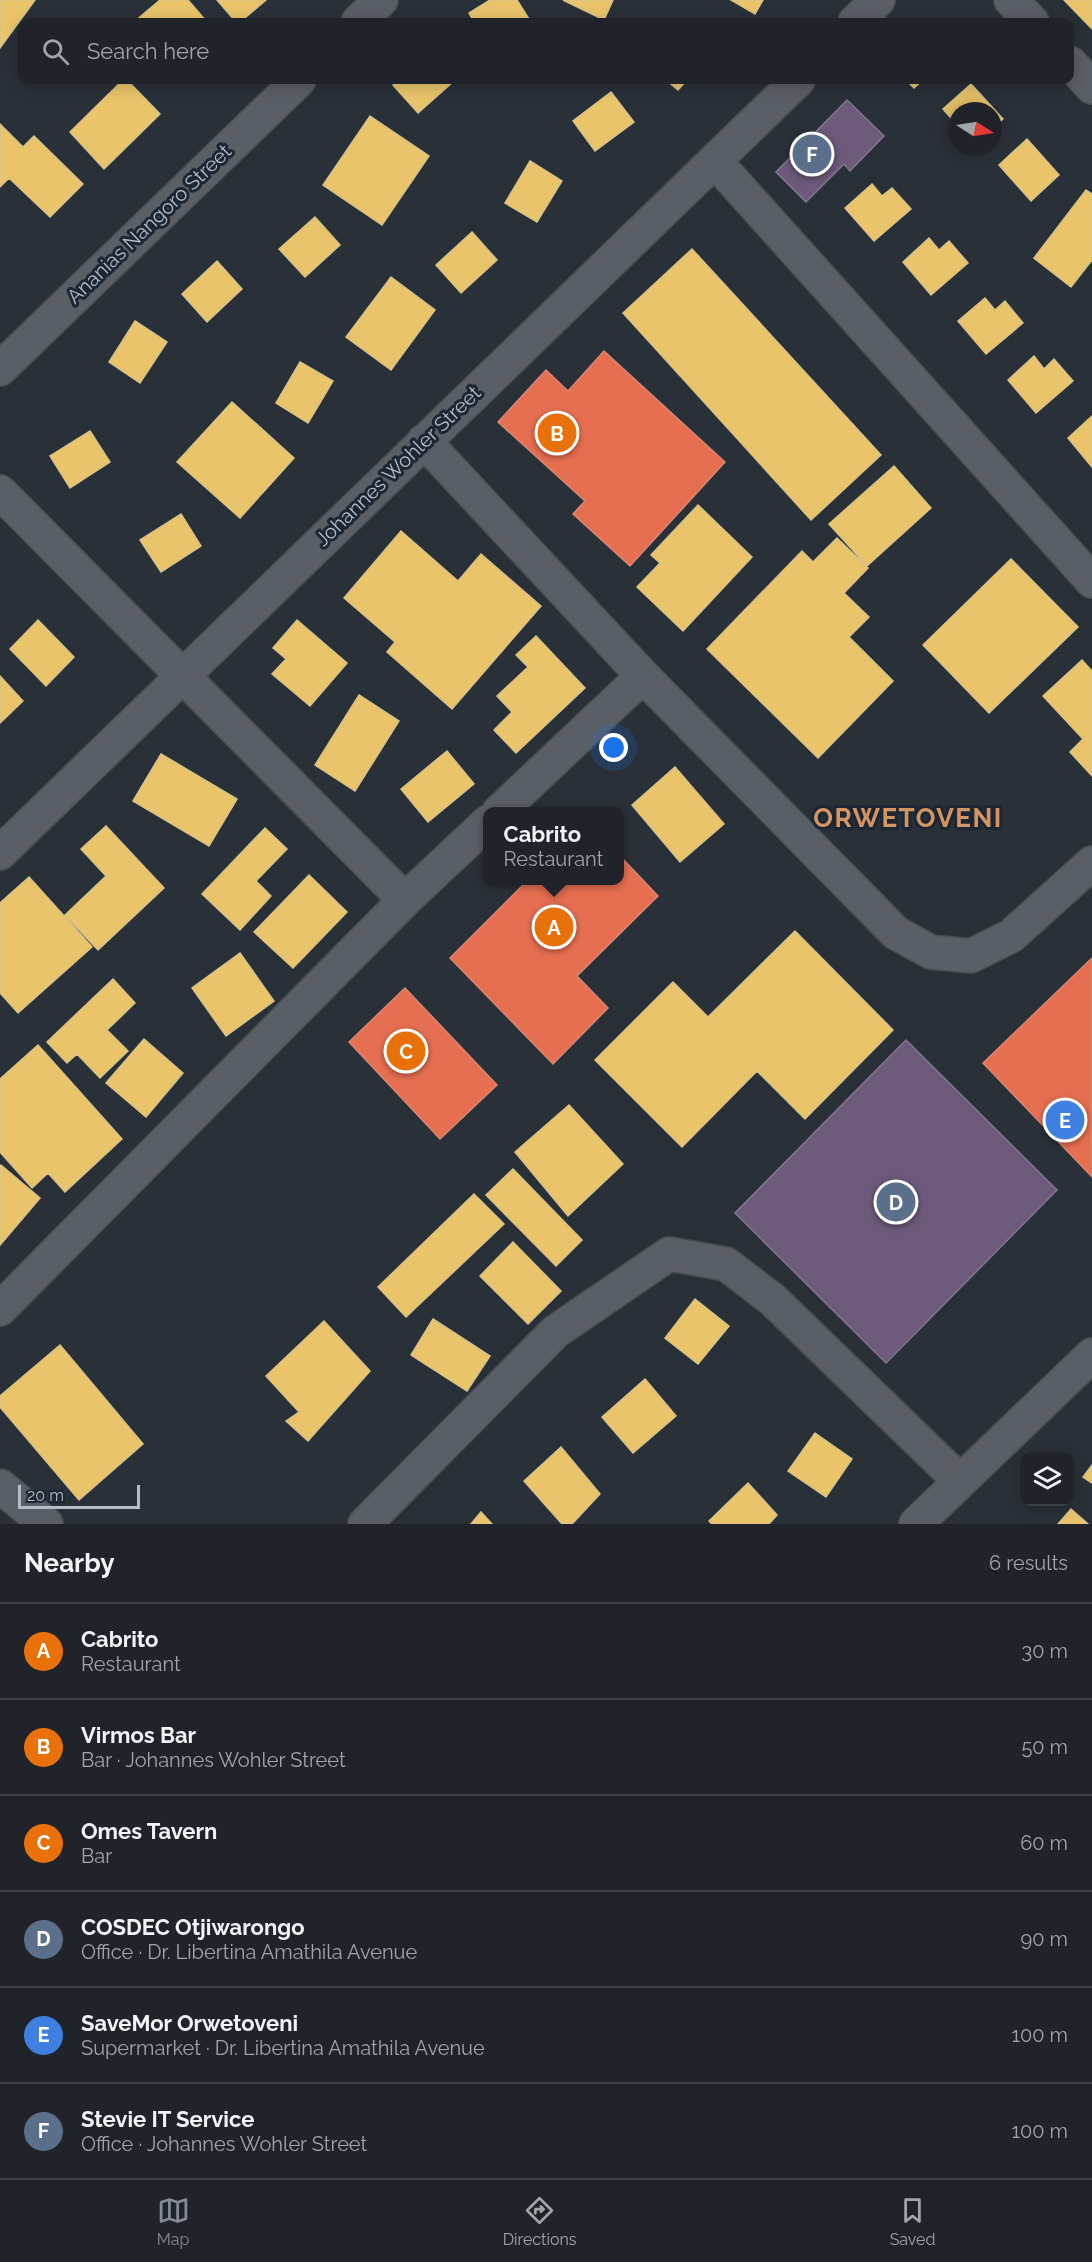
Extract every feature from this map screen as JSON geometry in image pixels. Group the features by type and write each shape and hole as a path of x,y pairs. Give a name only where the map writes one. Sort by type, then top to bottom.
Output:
{"street":[{"path":"361,18 381,0"},
{"path":"859,18 878,0"},
{"path":"1011,0 1028,18"},
{"path":"1074,67 1092,87"},
{"name":"Ananias Nangoro Street","path":"0,369 295,84"},
{"name":"Johannes Wohler Street","path":"0,853 794,84"},
{"path":"714,161 1092,580"},
{"path":"424,441 643,676 896,933 931,952 971,956 1011,936 1092,863"},
{"path":"0,492 405,900"},
{"path":"504,807 643,676"},
{"path":"0,1309 405,900 483,827"},
{"path":"364,1524 555,1332 669,1254 726,1264 773,1300 960,1481"},
{"path":"916,1524 1092,1355"},
{"path":"0,1486 46,1524"}],"building: Homes":[{"path":"0,0 35,0 22,18 18,18 18,23 0,48"},
{"path":"160,0 188,0 204,18 139,18"},
{"path":"217,0 266,0 245,18 233,18"},
{"path":"490,0 517,0 528,18 472,18 469,13"},
{"path":"563,0 613,0 605,18 600,18"},
{"path":"731,0 763,0 755,14"},
{"path":"1064,0 1092,0 1092,29"},
{"path":"119,84 131,84 160,114 104,169 70,132"},
{"path":"394,84 451,84 418,113"},
{"path":"671,84 683,84 678,90"},
{"path":"971,84 987,102 951,102"},
{"path":"611,92 634,122 595,151 573,121"},
{"path":"948,105 948,115 943,109"},
{"path":"370,116 429,156 382,225 323,185"},
{"path":"0,124 23,147 34,136 83,184 50,217 9,178 0,187"},
{"path":"1027,139 1059,175 1031,201 999,165"},
{"path":"530,161 562,181 537,222 505,203"},
{"path":"872,184 882,196 892,188 911,209 874,241 845,208"},
{"path":"1086,190 1092,194 1092,260 1071,287 1034,258"},
{"path":"315,217 340,245 305,277 279,249"},
{"path":"472,232 497,260 461,293 436,265"},
{"path":"929,238 939,250 949,241 968,263 931,295 903,262"},
{"path":"692,249 881,455 811,520 623,313"},
{"path":"217,261 242,289 207,322 182,294"},
{"path":"391,277 435,310 391,370 346,337"},
{"path":"985,298 995,310 1005,301 1023,323 986,354 958,321"},
{"path":"135,321 167,342 140,383 109,362"},
{"path":"1034,356 1044,369 1054,359 1073,381 1036,413 1008,380"},
{"path":"300,362 333,381 308,423 276,403"},
{"path":"232,402 294,458 240,518 177,462"},
{"path":"1092,416 1092,467 1068,438"},
{"path":"90,431 110,462 70,488 50,456"},
{"path":"894,466 931,508 867,566 829,524"},
{"path":"698,505 752,557 683,631 637,587 660,563 651,555"},
{"path":"181,514 201,546 161,572 140,540"},
{"path":"401,531 458,581 481,554 541,606 452,709 387,652 395,642 344,598"},
{"path":"837,538 868,568 844,593 869,617 849,637 893,681 818,758 707,649 802,551 813,562"},
{"path":"1011,559 1078,627 989,713 923,645"},
{"path":"38,620 74,657 46,686 10,649"},
{"path":"297,620 347,663 310,706 272,674 286,659 273,648"},
{"path":"536,636 585,688 516,753 494,730 512,712 497,696 528,667 516,655"},
{"path":"1082,660 1092,671 1092,776 1070,752 1083,739 1043,696"},
{"path":"0,676 23,701 0,723"},
{"path":"359,695 399,721 355,791 315,765"},
{"path":"447,751 474,784 428,822 401,789"},
{"path":"161,754 237,799 209,846 133,801"},
{"path":"675,767 724,824 680,862 632,805"},
{"path":"106,826 164,888 98,950 65,915 106,876 81,849"},
{"path":"265,828 287,849 256,881 271,896 240,930 202,894"},
{"path":"309,875 347,912 293,968 254,932"},
{"path":"29,877 92,947 18,1013 0,993 0,903"},
{"path":"795,931 893,1030 805,1119 757,1071 682,1147 595,1060 673,982 708,1017"},
{"path":"240,953 274,1001 226,1036 192,988"},
{"path":"113,979 135,1003 107,1030 128,1051 100,1078 77,1054 67,1063 47,1042"},
{"path":"144,1039 183,1073 146,1117 106,1083"},
{"path":"38,1045 122,1139 65,1192 48,1173 32,1188 0,1152 0,1079"},
{"path":"569,1105 623,1164 568,1216 515,1152"},
{"path":"0,1166 40,1198 0,1245"},
{"path":"513,1169 582,1240 556,1266 486,1195"},
{"path":"474,1194 504,1224 406,1317 378,1287"},
{"path":"513,1242 561,1291 528,1324 480,1276"},
{"path":"695,1299 729,1326 698,1364 665,1338"},
{"path":"433,1319 490,1356 467,1391 411,1355"},
{"path":"324,1321 370,1371 308,1441 286,1421 299,1412 266,1376"},
{"path":"60,1345 143,1444 79,1500 0,1407 0,1396"},
{"path":"645,1379 676,1416 633,1453 602,1417"},
{"path":"815,1433 852,1459 826,1497 788,1471"},
{"path":"561,1447 600,1494 572,1524 562,1524 524,1481"},
{"path":"1092,1465 1092,1483 1083,1477"},
{"path":"748,1483 777,1515 769,1524 712,1524 709,1521"},
{"path":"1071,1509 1088,1524 1058,1524"},
{"path":"481,1512 492,1524 471,1524"}],"building: Shops":[{"path":"604,351 725,462 630,566 573,514 585,501 498,422 546,370 568,391"},
{"path":"624,860 658,896 577,976 608,1008 553,1064 450,958 523,885 624,885"},
{"path":"1092,958 1092,1177 983,1063"},
{"path":"405,988 497,1085 440,1139 349,1042"}],"building: Offices":[{"path":"847,100 884,136 850,171 844,164 806,202 776,172"},
{"path":"906,1040 1057,1190 886,1363 735,1213"}],"place":[{"name":"Stevie IT Service","path":"812,154"},
{"name":"Virmos Bar","path":"557,433"},
{"name":"Cabrito","path":"554,927"},
{"name":"Omes Tavern","path":"406,1051"},
{"name":"SaveMor Orwetoveni","path":"1065,1120"},
{"name":"COSDEC Otjiwarongo","path":"896,1202"}],"district":[{"name":"ORWETOVENI","path":"908,818"}]}
